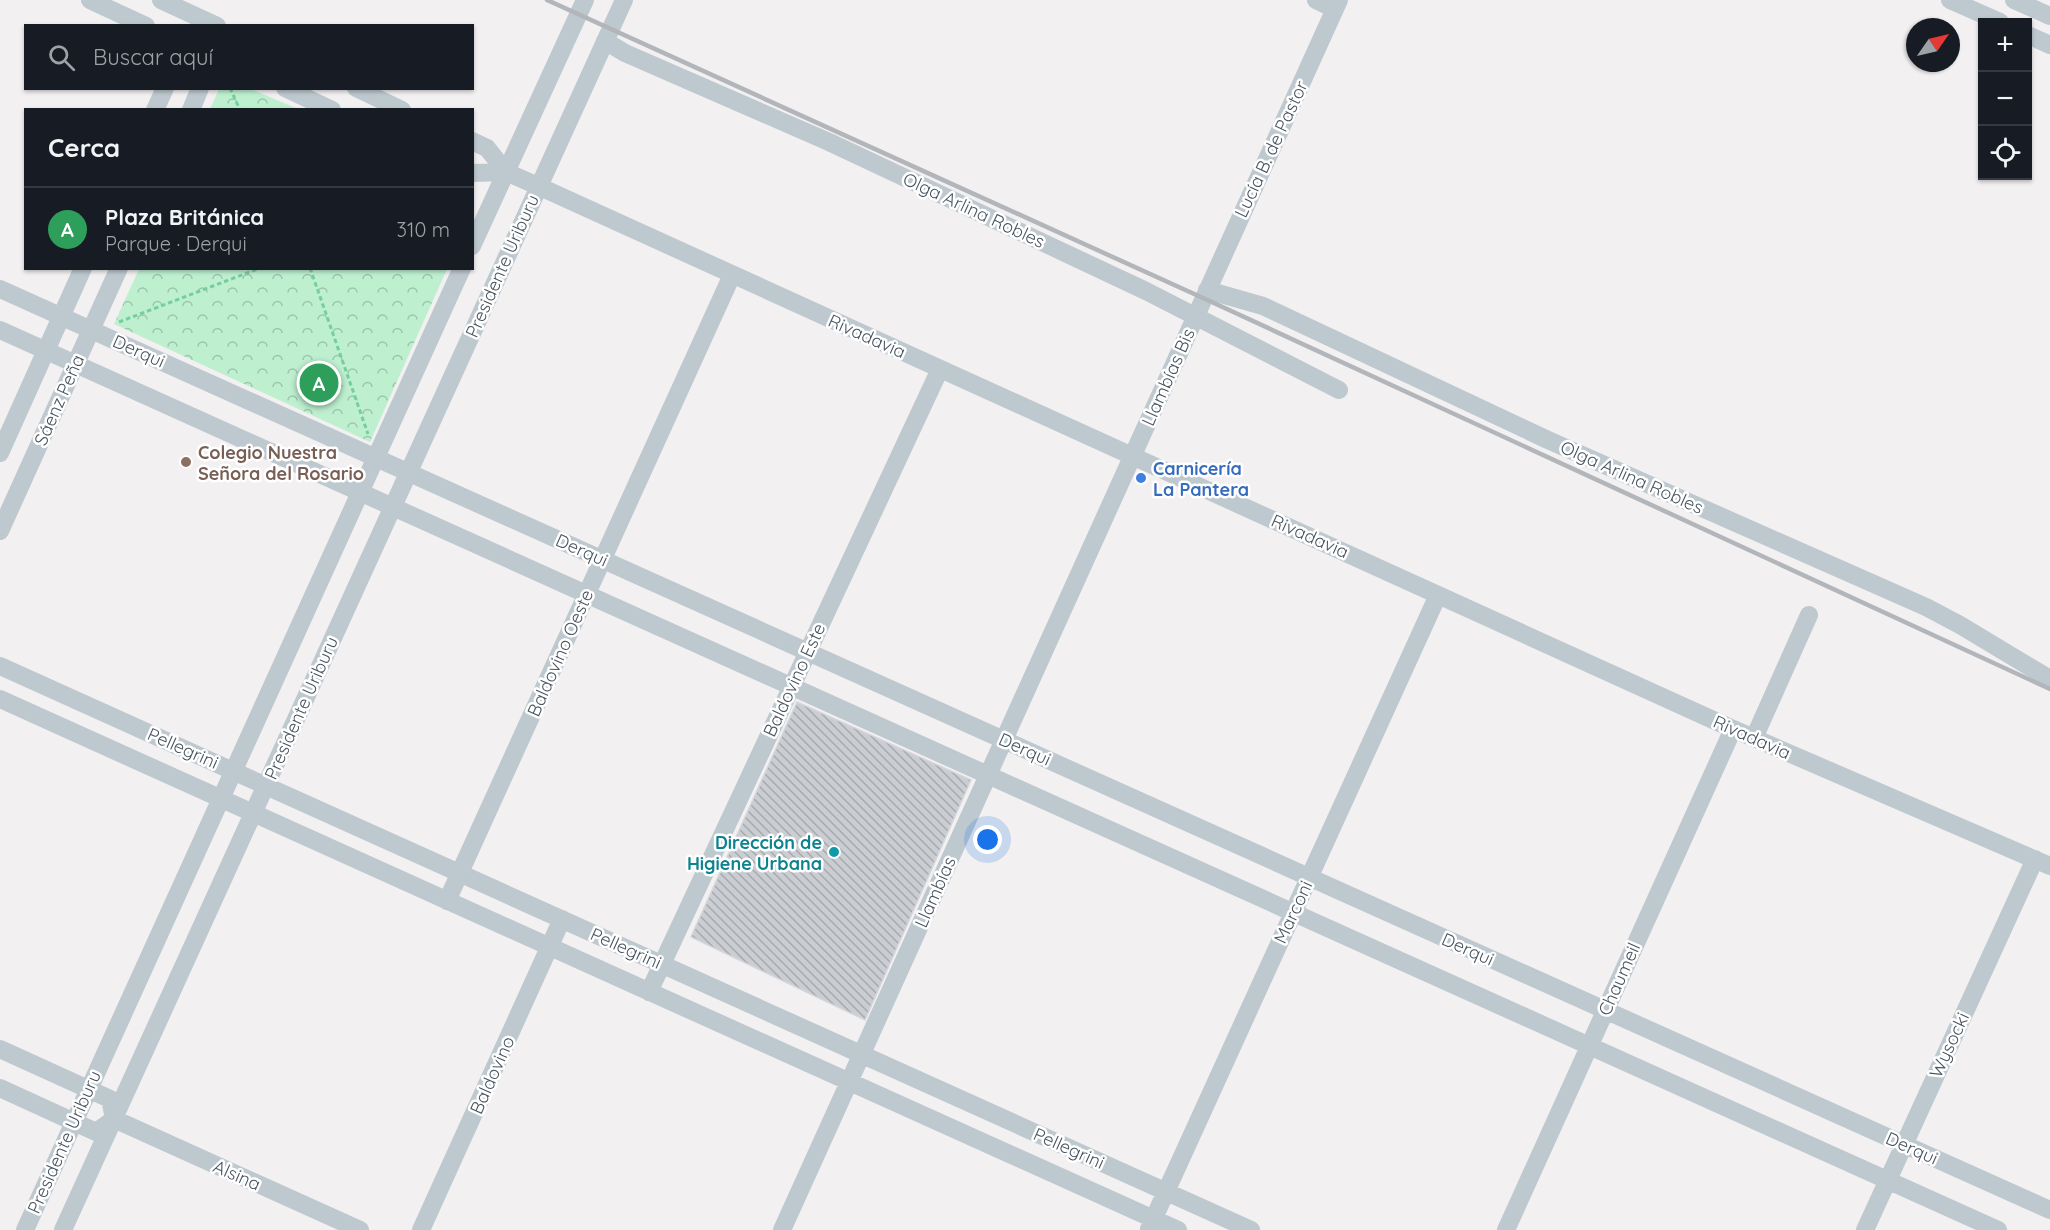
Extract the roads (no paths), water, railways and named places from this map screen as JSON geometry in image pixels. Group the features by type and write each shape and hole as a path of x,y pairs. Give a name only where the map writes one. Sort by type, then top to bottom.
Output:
{"street":[{"path":"90,0 142,24"},
{"path":"161,0 195,21"},
{"name":"Presidente Uriburu","path":"63,1230 624,0"},
{"path":"1316,0 1337,4"},
{"path":"1950,0 1991,18"},
{"path":"2013,0 2050,16"},
{"name":"Lucía B. de Pastor","path":"1205,294 1337,4"},
{"name":"Presidente Uriburu","path":"474,242 582,7"},
{"name":"Olga Arlina Robles","path":"608,36 625,53 829,142 1196,316 1339,390"},
{"path":"2032,36 2048,39"},
{"path":"156,108 164,90"},
{"path":"192,108 199,90"},
{"path":"289,90 328,108"},
{"path":"360,90 398,108"},
{"name":"Rivadavia","path":"474,142 487,148 506,172"},
{"name":"Rivadavia","path":"474,173 506,172 538,186 1732,729 2042,862"},
{"name":"Sáenz Peña","path":"0,453 82,270"},
{"name":"Sáenz Peña","path":"0,531 118,270"},
{"name":"Presidente Uriburu","path":"25,1230 360,492 373,450 461,270"},
{"name":"Baldovino Oeste","path":"447,901 732,275"},
{"name":"Derqui","path":"0,289 373,450 408,472 602,560 2050,1210"},
{"name":"Olga Arlina Robles","path":"1205,294 1263,306 1548,440 1926,608 1960,625 2050,679"},
{"name":"Llambías Bis","path":"1133,456 1205,294"},
{"name":"Derqui","path":"0,330 1998,1230"},
{"name":"Baldovino Este","path":"649,992 939,369"},
{"name":"Llambías","path":"782,1230 1133,456"},
{"name":"Marconi","path":"1151,1224 1438,595"},
{"path":"1754,738 1809,615"},
{"name":"Pellegrini","path":"0,666 1251,1230"},
{"name":"Pellegrini","path":"0,699 849,1082 1151,1224 1178,1230"},
{"name":"Chaumeil","path":"1506,1230 1732,729"},
{"name":"Wysocki","path":"1864,1230 2042,862"},
{"name":"Baldovino","path":"422,1230 562,919"},
{"path":"0,1049 110,1098 114,1119 96,1132 0,1088"},
{"name":"Alsina","path":"114,1119 360,1230"}],"railway":[{"path":"547,0 1203,298 2050,689"}],"place":[{"name":"Plaza Británica","path":"319,383"},
{"name":"Colegio Nuestra Señora del Rosario","path":"186,462"},
{"name":"Carnicería La Pantera","path":"1141,478"},
{"name":"Dirección de Higiene Urbana","path":"834,852"}]}
